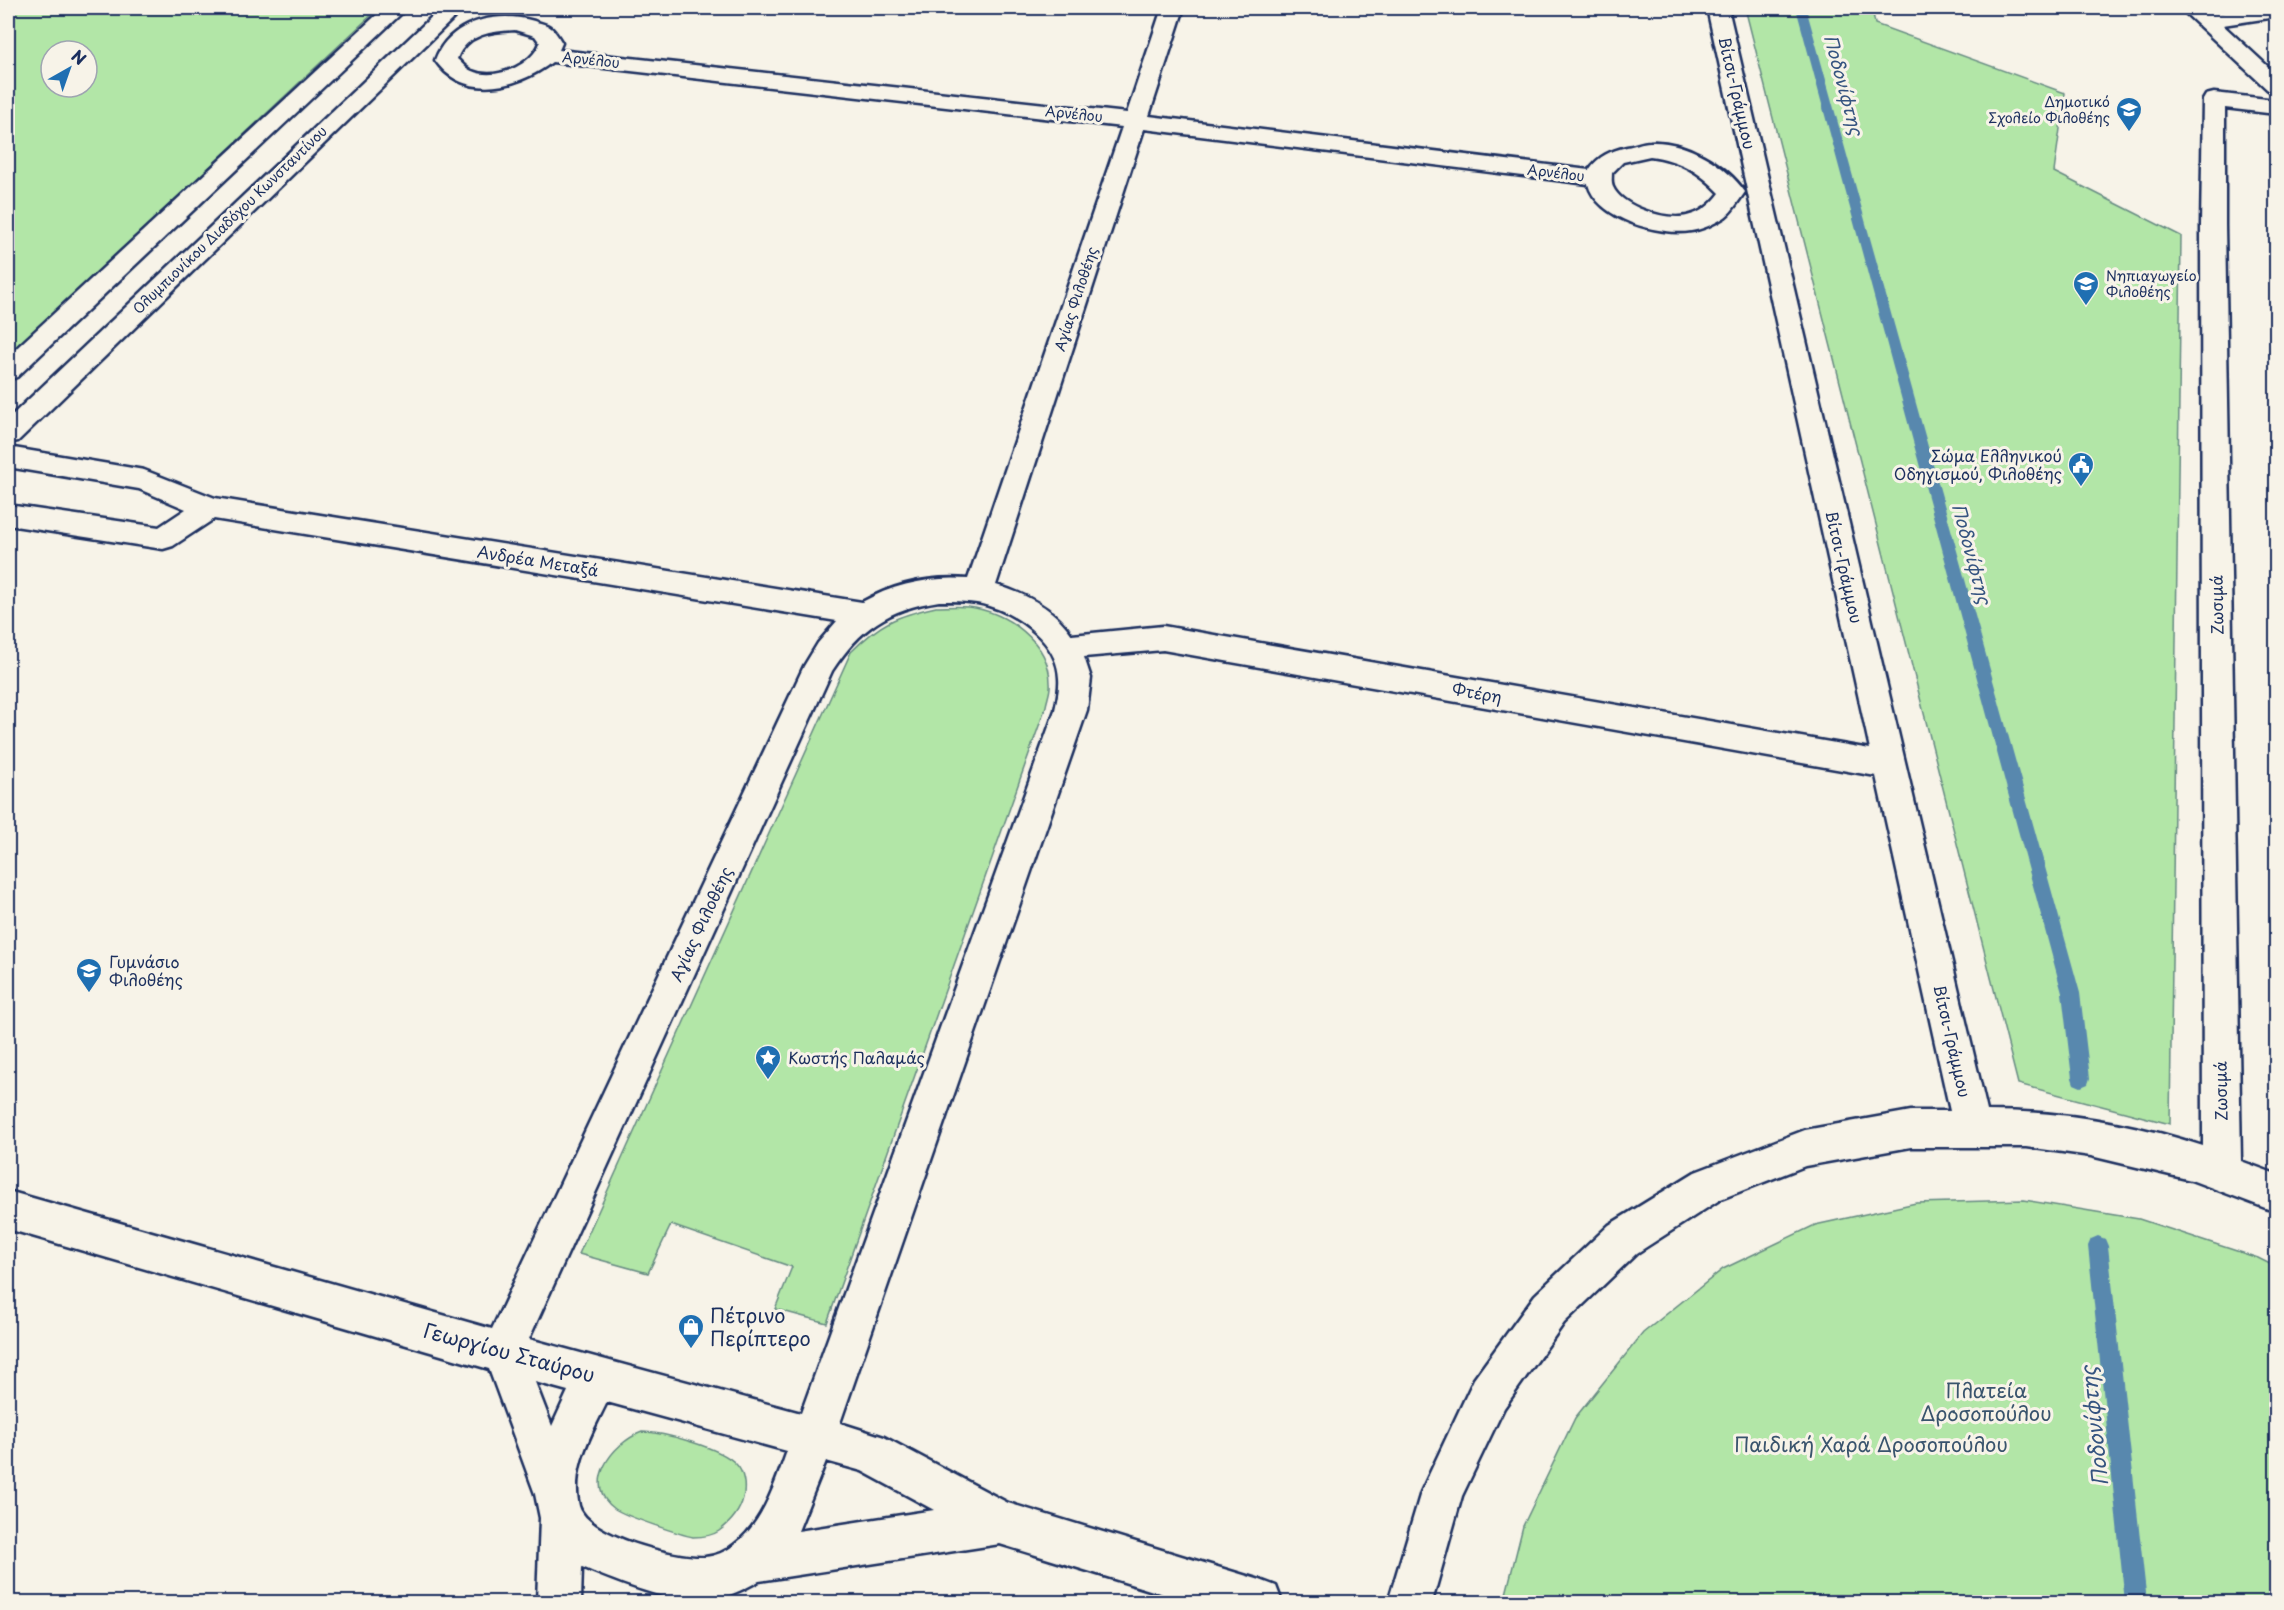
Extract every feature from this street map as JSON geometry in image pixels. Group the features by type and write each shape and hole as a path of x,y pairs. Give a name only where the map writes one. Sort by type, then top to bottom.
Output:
{"street":[{"path":"8,371 396,8"},
{"name":"Ολυμπιονίκου Διαδόχου Κωνσταντίνου","path":"8,434 453,8"},
{"name":"Αγίας Φιλοθέης","path":"979,591 1173,8"},
{"name":"Βίτσι-Γράμμου","path":"1718,8 1747,194 1888,765 1972,1127"},
{"path":"2199,14 2277,11"},
{"path":"2199,14 2277,85"},
{"name":"Αρνέλου","path":"549,55 1134,121 1598,178"},
{"name":"Ζωσιμά","path":"2222,1173 2213,225 2214,100 2277,107"},
{"path":"1650,149 1692,158 1747,194 1701,220 1682,224 1663,224 1642,220 1609,202 1601,190 1598,178 1603,166 1614,157 1650,149"},
{"name":"Ανδρέα Μεταξά","path":"8,457 144,480 210,508 866,614"},
{"path":"8,515 163,538 210,508"},
{"name":"Αγίας Φιλοθέης","path":"503,1352 819,666 838,637 866,614 901,597 940,590 979,591 1015,602 1045,621 1065,647 1075,678 1071,711 814,1436 770,1539 726,1579"},
{"name":"Φτέρη","path":"1065,647 1163,638 1888,765"},
{"path":"1410,1602 1420,1559 1449,1473 1490,1392 1538,1322 1593,1263 1653,1216 1720,1178 1791,1150 1866,1133 1972,1127 2028,1129 2114,1142 2201,1164 2277,1193"},
{"name":"Γεωργίου Σταύρου","path":"8,1210 503,1352 869,1452 1000,1522 1260,1602"},
{"path":"503,1352 558,1506"},
{"path":"559,1602 558,1465 597,1377"},
{"name":"Γεωργίου Σταύρου","path":"558,1506 576,1540 598,1552 677,1576 702,1579 726,1579 1000,1522"}],"green space":[{"path":"8,8 379,8 8,356"},
{"path":"1745,8 1872,8 1875,24 2065,93 2054,172 2181,236 2170,1124 2018,1084"},
{"path":"936,607 964,607 982,610 1011,622 1034,642 1043,654 1048,668 1050,689 1046,706 827,1323 775,1309 792,1267 671,1225 648,1273 579,1254 851,652 889,622"},
{"name":"Πλατεία Δροσοπούλου","path":"2024,1200 2139,1219 2258,1258 2276,1267 2276,1602 1504,1602 1523,1526 1575,1418 1643,1333 1723,1269 1815,1225 1916,1203"},
{"path":"642,1432 664,1435 706,1447 729,1458 739,1467 744,1485 742,1503 723,1528 710,1535 693,1537 630,1516 615,1509 605,1499 601,1488 604,1466 620,1445"}],"waterway":[{"name":"Ποδονίφτης","path":"1801,8 2071,993 2081,1078"},
{"name":"Ποδονίφτης","path":"2098,1246 2136,1602"}],"place":[{"name":"Δημοτικό Σχολείο Φιλοθέης","path":"2129,133"},
{"name":"Νηπιαγωγείο Φιλοθέης","path":"2086,307"},
{"name":"Σώμα Ελληνικού Οδηγισμού, Φιλοθέης","path":"2081,488"},
{"name":"Γυμνάσιο Φιλοθέης","path":"89,994"},
{"name":"Κωστής Παλαμάς","path":"768,1081"},
{"name":"Πέτρινο Περίπτερο","path":"691,1350"}],"park label":[{"name":"Παιδική Χαρά Δροσοπούλου","path":"1871,1445"}]}
